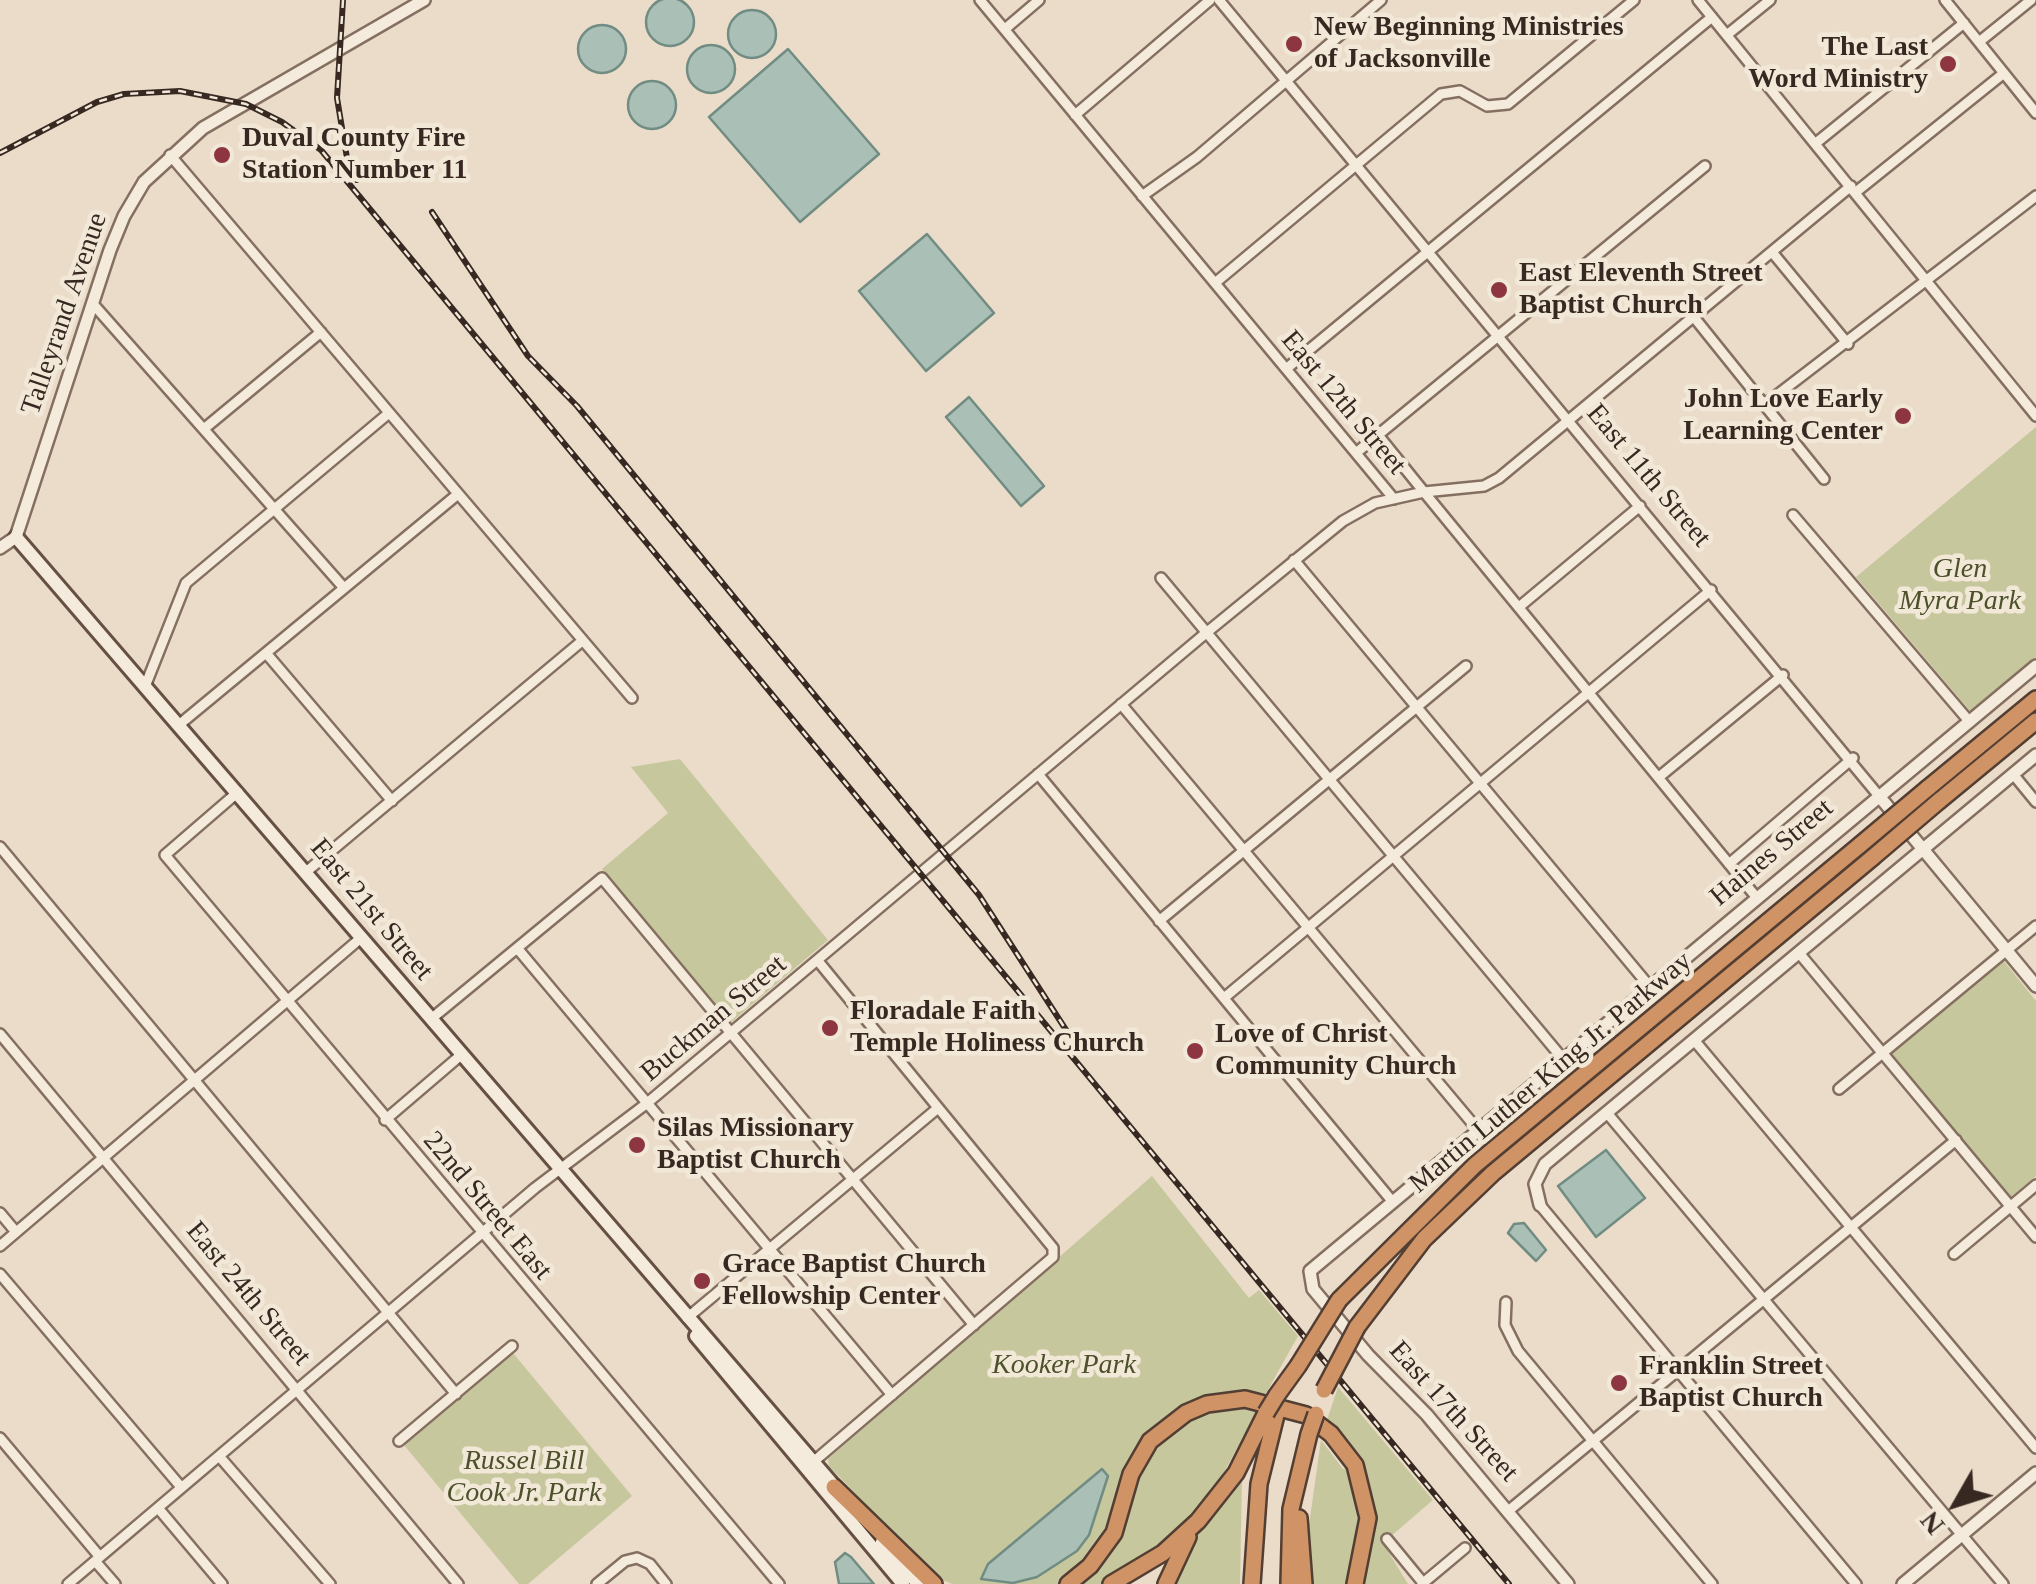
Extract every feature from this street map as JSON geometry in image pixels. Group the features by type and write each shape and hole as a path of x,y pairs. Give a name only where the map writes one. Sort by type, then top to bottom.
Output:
{"highway":[{"name":"Martin Luther King Jr. Parkway","path":"1289,1584 1291,1509 1308,1436 1324,1390 1356,1327 1424,1240 1493,1173 1933,795 2036,699"},
{"name":"Martin Luther King Jr. Parkway","path":"1933,795 2036,721"},
{"name":"Martin Luther King Jr. Parkway","path":"1271,1414 1339,1300 1475,1165 1866,851"},
{"path":"1068,1584 1104,1550 1120,1515 1131,1474 1150,1441 1197,1408 1245,1399 1306,1415 1330,1434 1354,1464 1368,1518 1355,1584"},
{"path":"1166,1584 1172,1563 1236,1473 1271,1414"},
{"path":"1252,1584 1254,1518 1271,1414"},
{"path":"1304,1584 1300,1496 1308,1436"},
{"path":"834,1486 934,1584"},
{"path":"1111,1584 1163,1553 1198,1522"}],"main road":[{"name":"East 21st Street","path":"16,537 560,1170 685,1319 718,1367 809,1466 902,1584"},
{"name":"East 21st Street","path":"809,1466 834,1486 918,1584"}],"street":[{"name":"Talleyrand Avenue","path":"16,537 124,216 144,182 203,128 424,0"},
{"name":"East 12th Street","path":"980,0 1394,499 1424,492 1756,898"},
{"path":"1004,29 1039,0"},
{"path":"1075,115 1210,0"},
{"name":"East 11th Street","path":"1219,0 1853,758 2036,986"},
{"path":"1142,196 1160,188 1381,0"},
{"path":"1215,283 1441,94 1460,91 1487,106 1508,104 1634,0"},
{"path":"1698,0 2036,416"},
{"path":"1728,34 1770,0"},
{"path":"1945,0 2036,113"},
{"path":"1979,42 2031,0"},
{"path":"1286,369 1712,17"},
{"path":"1816,143 1964,24"},
{"path":"1378,435 1424,492 1484,486 1772,252 2004,73"},
{"path":"170,155 632,698"},
{"path":"1356,453 1705,166"},
{"path":"1764,405 2036,196"},
{"path":"1772,252 1848,344"},
{"path":"94,304 344,588"},
{"path":"1693,316 1824,479"},
{"path":"204,428 321,332"},
{"path":"146,684 186,583 390,413"},
{"path":"180,724 458,494"},
{"name":"Buckman Street","path":"68,1584 480,1234 646,1104 1294,560 1349,516 1394,499"},
{"path":"1519,607 1640,506"},
{"path":"1793,515 1969,722"},
{"path":"0,548 16,537"},
{"path":"1294,560 1650,987"},
{"path":"1161,578 1562,1059"},
{"path":"1224,998 1711,590"},
{"path":"306,872 582,641"},
{"path":"266,653 392,801"},
{"path":"1159,922 1466,666"},
{"name":"Haines Street","path":"1310,1271 2036,666"},
{"path":"1659,777 1783,675"},
{"path":"1122,704 1478,1130"},
{"path":"1856,1584 1540,1205 1535,1192 1540,1170 2036,755"},
{"path":"1729,864 1853,758"},
{"path":"1038,774 1392,1201"},
{"path":"2013,774 2036,802"},
{"name":"22nd Street East","path":"238,792 164,855 779,1584"},
{"path":"0,847 456,1394"},
{"path":"431,1019 602,878 974,1325"},
{"path":"1840,1089 2036,926"},
{"path":"0,1246 362,938"},
{"path":"517,948 892,1395"},
{"path":"1799,953 2036,1237"},
{"path":"809,1466 1054,1256 1052,1248 818,961"},
{"name":"East 24th Street","path":"0,1034 458,1584"},
{"path":"1694,1040 2036,1448"},
{"path":"385,1120 461,1055"},
{"path":"685,1319 938,1108"},
{"path":"1607,1113 2004,1584"},
{"path":"1508,1512 1956,1140"},
{"path":"1954,1254 2036,1185"},
{"path":"0,1213 16,1232"},
{"name":"East 17th Street","path":"1310,1271 1313,1289 1568,1584"},
{"path":"0,1274 182,1488"},
{"path":"1506,1302 1504,1317 1512,1342 1712,1584"},
{"path":"399,1441 512,1346"},
{"path":"0,1438 114,1584"},
{"path":"219,1456 330,1584"},
{"path":"1902,1584 2036,1473"},
{"path":"158,1508 222,1584"},
{"path":"1387,1539 1423,1584 1465,1548"},
{"path":"598,1584 625,1561 643,1560 666,1584"}],"green space":[{"name":"Glen Myra Park","path":"2036,427 2036,657 1971,712 1856,577"},
{"path":"680,759 828,940 729,1024 602,869 668,813 631,767"},
{"path":"2003,960 2036,1001 2036,1176 2011,1197 1891,1054"},
{"name":"Kooker Park","path":"1152,1176 1249,1298 1259,1290 1298,1336 1265,1395 1231,1394 1141,1441 1101,1545 1061,1584 952,1584 933,1576 829,1466 828,1459"},
{"name":"Russel Bill Cook Jr. Park","path":"513,1353 632,1496 528,1584 519,1584 404,1445"},
{"path":"1338,1387 1433,1500 1383,1543 1408,1584 1359,1584 1371,1538 1350,1451 1353,1447 1326,1423"},
{"path":"1211,1410 1257,1410 1212,1495 1169,1544 1105,1584 1080,1584 1114,1543 1137,1472 1159,1441 1180,1424"},
{"path":"1321,1440 1343,1469 1348,1467 1362,1512 1350,1584 1313,1584 1309,1525"},
{"path":"1242,1478 1240,1584 1171,1584 1189,1542"}],"shaded area":[{"path":"670,-2 687,5 694,22 687,39 670,46 653,39 646,22 653,5"},
{"path":"752,10 769,17 776,34 769,51 752,58 735,51 728,34 735,17"},
{"path":"602,25 619,32 626,49 619,66 602,73 585,66 578,49 585,32"},
{"path":"711,45 728,52 735,69 728,86 711,93 694,86 687,69 694,52"},
{"path":"788,49 879,154 800,222 709,117"},
{"path":"652,81 669,88 676,105 669,122 652,129 635,122 628,105 635,88"},
{"path":"927,234 994,313 926,371 859,291"},
{"path":"969,397 1044,486 1021,506 946,417"},
{"path":"1606,1150 1645,1198 1596,1237 1558,1186"},
{"path":"1524,1223 1546,1250 1536,1261 1508,1233 1514,1224"},
{"path":"1102,1469 1108,1476 1089,1535 1077,1551 1037,1577 1013,1583 981,1579 988,1564"},
{"path":"845,1553 874,1584 839,1584 835,1562"}],"railway":[{"path":"343,0 337,98 347,158 357,180"},
{"path":"0,153 97,102 124,94 180,91 246,104 282,122 321,150 1509,1584"},
{"path":"432,212 528,356 577,406 979,895 1068,1033"}],"place":[{"name":"New Beginning Ministries of Jacksonville","path":"1294,44"},
{"name":"The Last Word Ministry","path":"1948,64"},
{"name":"Duval County Fire Station Number 11","path":"222,155"},
{"name":"East Eleventh Street Baptist Church","path":"1499,290"},
{"name":"John Love Early Learning Center","path":"1903,416"},
{"name":"Floradale Faith Temple Holiness Church","path":"830,1028"},
{"name":"Love of Christ Community Church","path":"1195,1051"},
{"name":"Silas Missionary Baptist Church","path":"637,1145"},
{"name":"Grace Baptist Church Fellowship Center","path":"702,1281"},
{"name":"Franklin Street Baptist Church","path":"1619,1383"}]}
